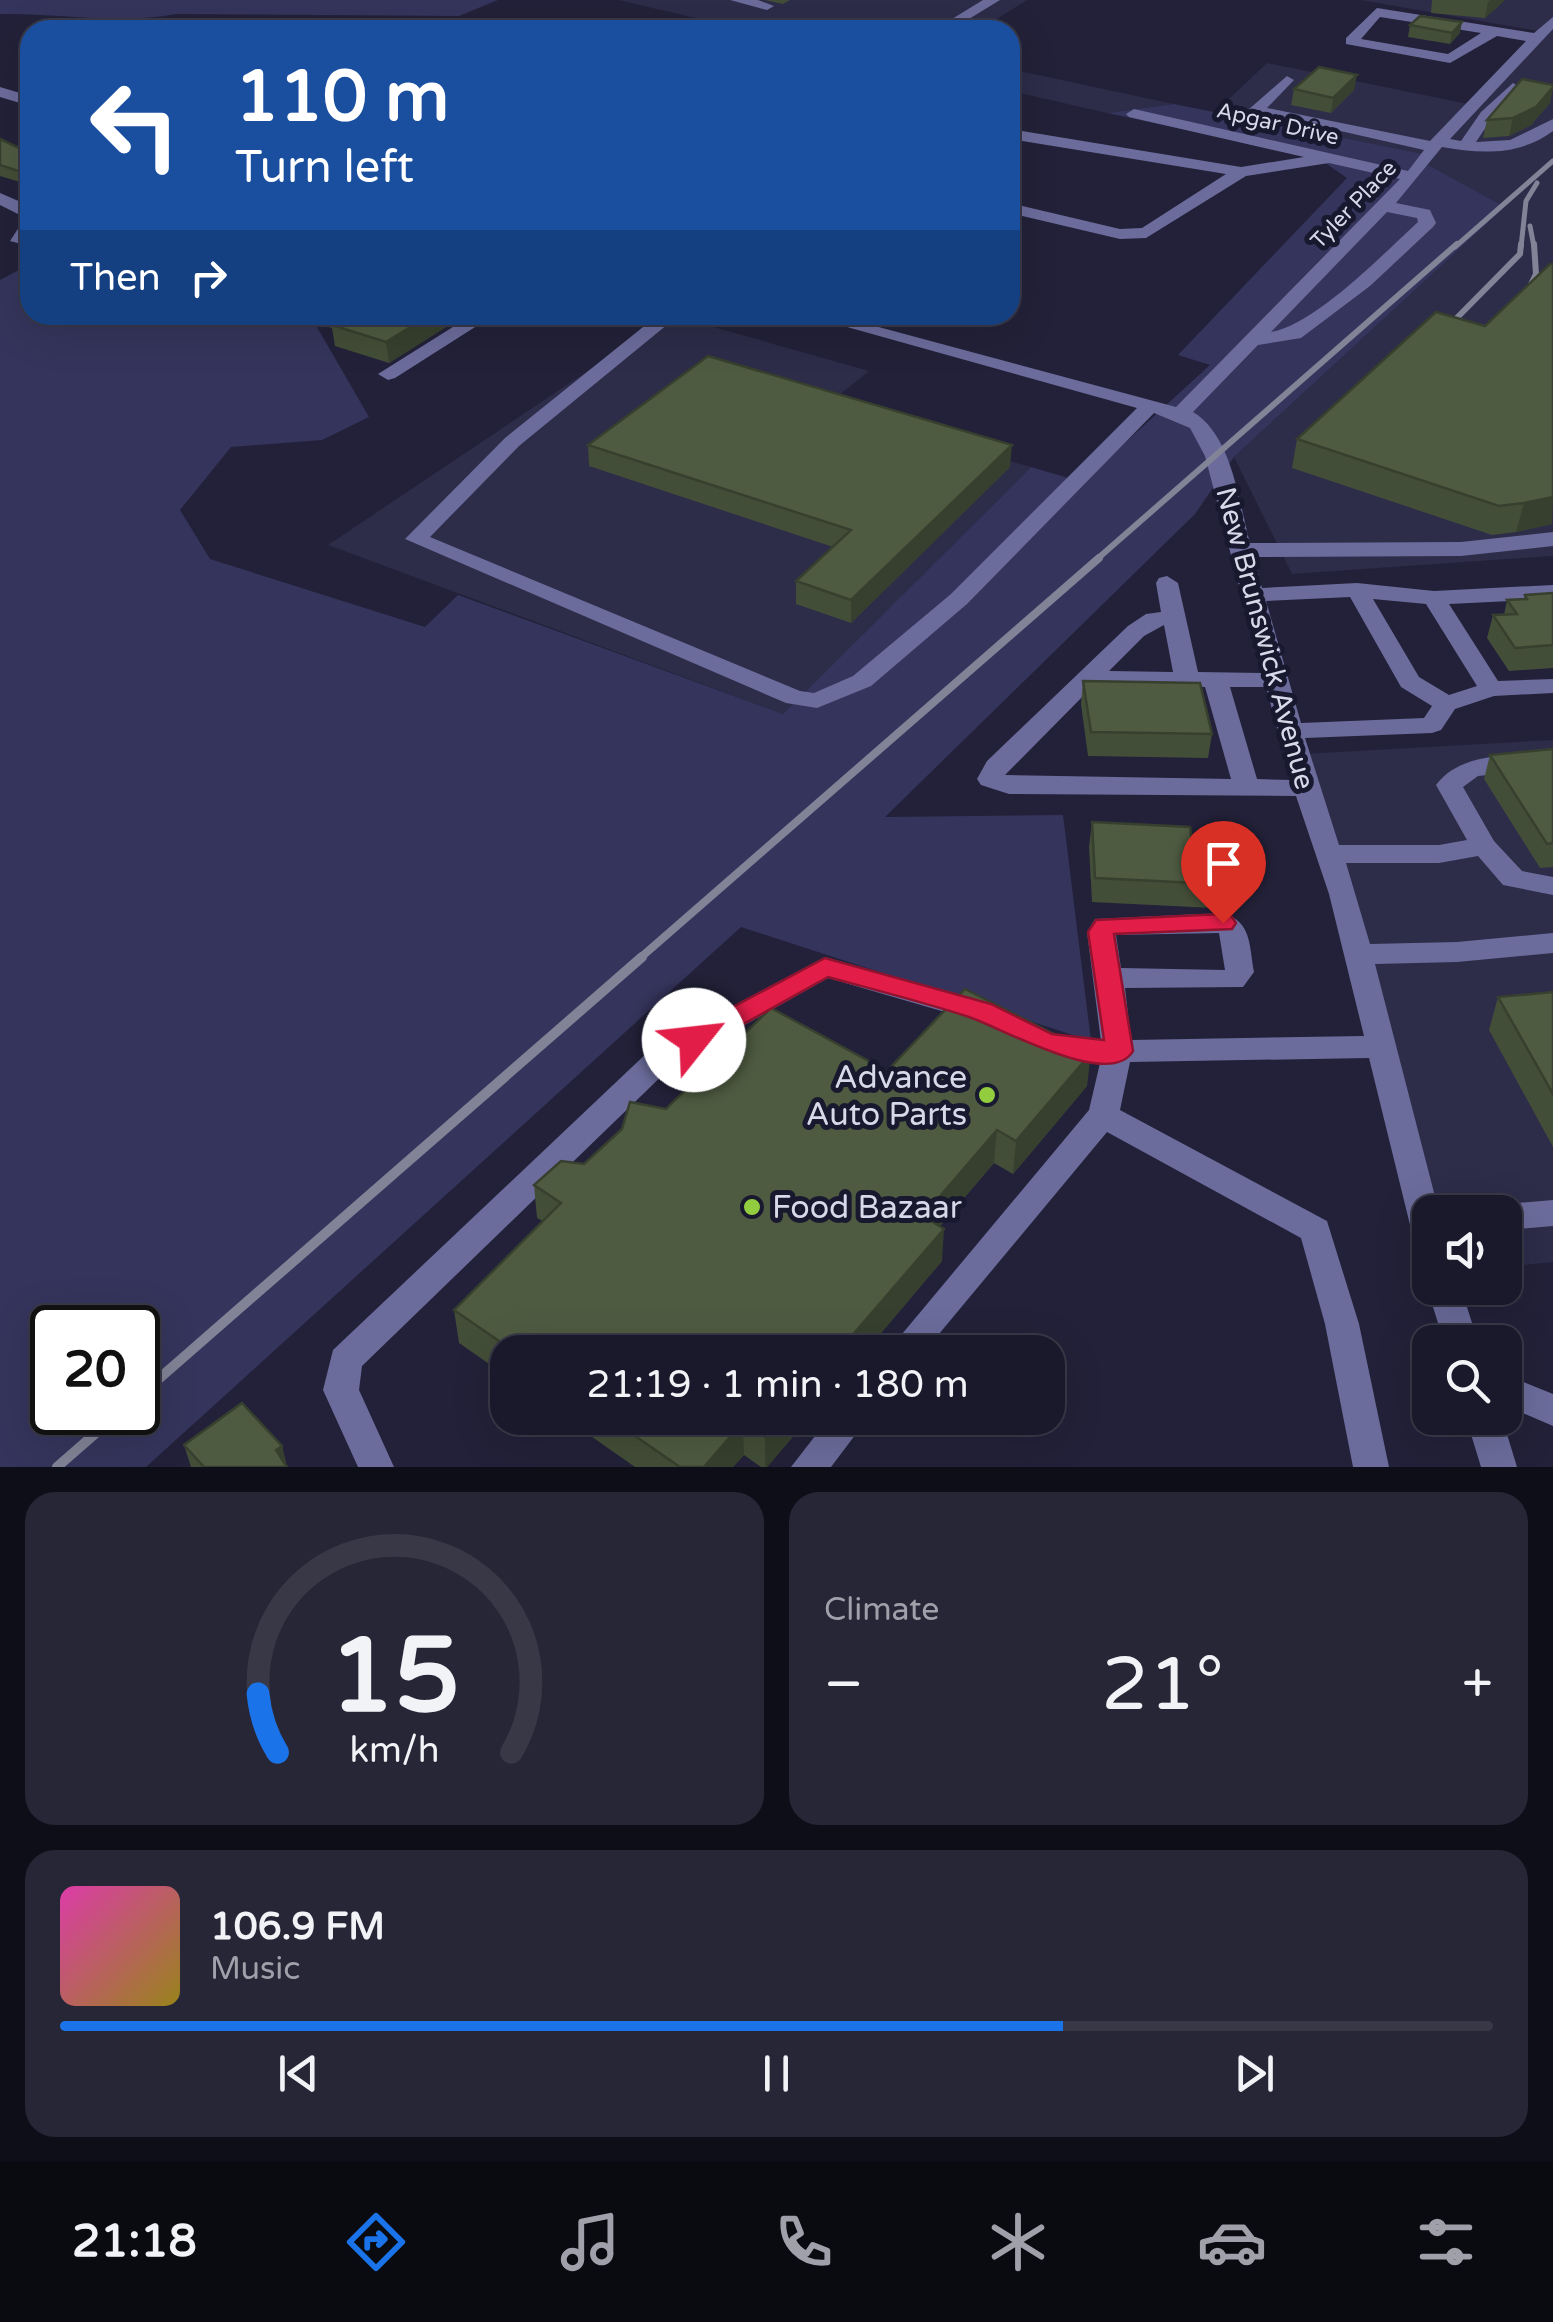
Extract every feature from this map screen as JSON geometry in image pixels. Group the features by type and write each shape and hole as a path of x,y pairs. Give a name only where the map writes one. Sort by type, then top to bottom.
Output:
{"street":[{"path":"737,0 767,6"},
{"path":"958,20 992,0"},
{"path":"1493,32 1450,59 1351,41 1377,12 1537,38"},
{"name":"Tyler Place","path":"1180,414 1384,206 1436,144 1553,21"},
{"path":"1288,80 1256,110 1481,150 1518,145 1553,124"},
{"path":"1466,147 1486,115 1522,89 1492,84"},
{"path":"1349,128 1368,110"},
{"name":"Apgar Drive","path":"1134,114 1412,176"},
{"path":"1020,136 1241,172 1331,158"},
{"path":"1020,210 1120,234 1146,232 1241,172"},
{"path":"1253,340 1294,334 1364,282 1427,223 1424,214 1384,206"},
{"path":"388,374 469,325"},
{"path":"658,325 512,442 416,539 795,698 816,701 862,681 959,599 1150,406"},
{"path":"850,325 1180,414"},
{"name":"New Brunswick Avenue","path":"1180,414 1198,424 1215,456 1306,788 1331,854 1419,1195"},
{"path":"1243,550 1461,549 1553,539"},
{"path":"1167,584 1187,679"},
{"path":"1357,590 1410,682 1446,704"},
{"path":"1252,595 1357,590 1434,598 1553,592"},
{"path":"1434,598 1490,689"},
{"path":"1174,618 1154,618 1136,631 996,767 990,774 994,783 1306,788"},
{"path":"1088,678 1275,680"},
{"path":"1215,678 1246,788"},
{"path":"1290,730 1432,724 1446,704 1490,689 1553,686"},
{"path":"1553,760 1470,769 1449,785 1484,846 1513,878 1553,886"},
{"path":"1331,854 1439,854 1484,846"},
{"path":"918,1335 1102,1115 1113,1088 1119,1051 1101,932 1105,926 1223,923 1232,927 1240,972 1233,980 1108,978"},
{"path":"1358,954 1457,952 1553,943"},
{"path":"376,1467 340,1390 345,1360 661,1058 825,967 982,1011 1017,1030 1075,1050 1381,1047"},
{"path":"1102,1115 1315,1230 1342,1324 1371,1467"},
{"path":"1522,1215 1553,1212"},
{"path":"1522,1396 1553,1411"},
{"path":"809,1467 836,1435"},
{"path":"1490,1435 1500,1467"}],"shaded area":[{"path":"0,0 498,0 459,16 176,14 110,19 0,14"},
{"path":"618,0 1027,0 995,20 704,20"},
{"path":"1361,0 1553,0 1553,556 1292,574 1234,457 1505,207 1214,113 1267,63 1468,104 1538,31"},
{"path":"1020,71 1174,104 1107,113 1020,93"},
{"path":"1174,104 1432,156 1424,163 1505,207 1234,457 1195,514 885,817 1063,815 1091,1041 741,927 146,1467 0,1467 0,280 20,269 20,325 316,325 369,417 322,440 231,447 180,510 210,559 425,627 458,595 783,714 1031,467 1082,482 1210,365 1178,355 1347,178 1318,158 1107,113"},
{"path":"656,325 706,325 869,371 823,408 1031,467 783,714 328,545"},
{"path":"1553,740 1553,1262 1522,1265 1522,1195 1433,1195 1303,754"}],"building":[{"path":"1420,16 1462,22 1452,33 1410,25"},
{"path":"1319,67 1357,75 1333,98 1294,89"},
{"path":"1522,79 1553,87 1536,107 1513,118 1487,120"},
{"path":"0,139 20,148 20,172 0,165"},
{"path":"1550,264 1553,497 1499,506 1297,439 1436,312 1485,326"},
{"path":"332,325 414,325 386,342"},
{"path":"708,356 1012,445 851,600 796,581 851,530 588,445"},
{"path":"1553,593 1553,645 1515,648 1493,615 1517,614 1507,600"},
{"path":"1083,681 1200,683 1212,734 1091,732"},
{"path":"1553,749 1553,843 1547,844 1490,755"},
{"path":"1092,822 1190,827 1194,857 1234,859 1238,885 1095,878"},
{"name":"Food Bazaar","path":"965,989 1091,1053 1016,1141 997,1130 923,1216 944,1229 853,1335 490,1335 454,1310 561,1203 534,1185 561,1161 584,1164 622,1129 630,1102 666,1109 771,1008 887,1071"},
{"path":"1553,992 1553,1094 1498,997"},
{"path":"242,1403 282,1446 276,1450 287,1467 204,1467 184,1445"},
{"path":"634,1435 732,1435 704,1467 680,1467"}],"railway":[{"path":"1455,247 1553,161"},
{"path":"1521,247 1526,201 1537,183"},
{"path":"1530,226 1534,247"},
{"path":"1096,560 1457,244"},
{"path":"1436,339 1520,254 1521,244"},
{"path":"1523,301 1536,274 1534,244"},
{"path":"639,959 1099,558"},
{"path":"160,1378 642,957"},
{"path":"57,1467 94,1435"}],"place":[{"name":"Advance Auto Parts","path":"987,1095"},
{"name":"Food Bazaar","path":"752,1207"}],"route":[{"path":"694,1040 825,967 982,1011 1044,1042 1075,1050 1119,1051 1101,932 1105,926 1124,922 1223,923"}]}
